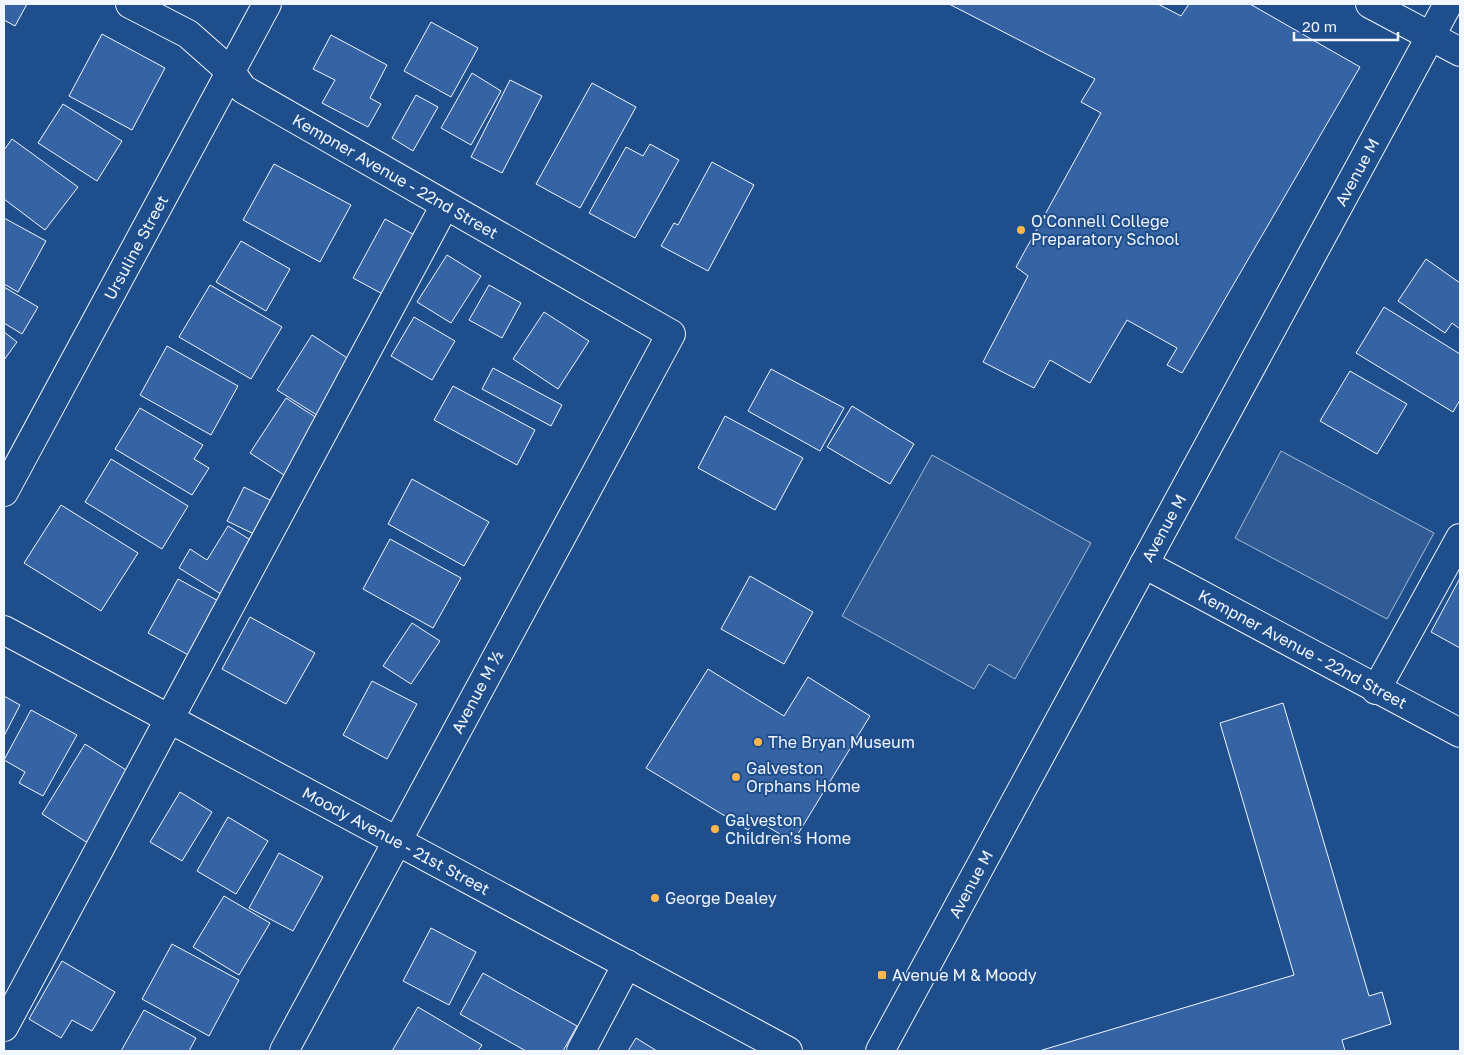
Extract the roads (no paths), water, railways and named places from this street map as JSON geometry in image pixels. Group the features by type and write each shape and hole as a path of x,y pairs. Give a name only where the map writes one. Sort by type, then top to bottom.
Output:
{"street":[{"name":"Kempner Avenue - 22nd Street","path":"130,4 188,34 231,72 243,89 671,334"},
{"name":"Ursuline Street","path":"4,492 267,4"},
{"path":"1370,4 1460,52"},
{"name":"Avenue M","path":"880,1051 1448,4"},
{"path":"4,1027 445,205"},
{"name":"Avenue M ½","path":"284,1051 671,334"},
{"path":"1376,690 1460,538"},
{"name":"Kempner Avenue - 22nd Street","path":"1144,564 1460,734"},
{"name":"Moody Avenue - 21st Street","path":"4,630 788,1051"},
{"path":"581,1051 627,964"}],"place":[{"name":"O'Connell College Preparatory School","path":"1021,230"},
{"name":"The Bryan Museum","path":"758,742"},
{"name":"Galveston Orphans Home","path":"736,777"},
{"name":"Galveston Children's Home","path":"715,829"},
{"name":"George Dealey","path":"655,898"},
{"name":"Avenue M & Moody","path":"882,975"}]}
